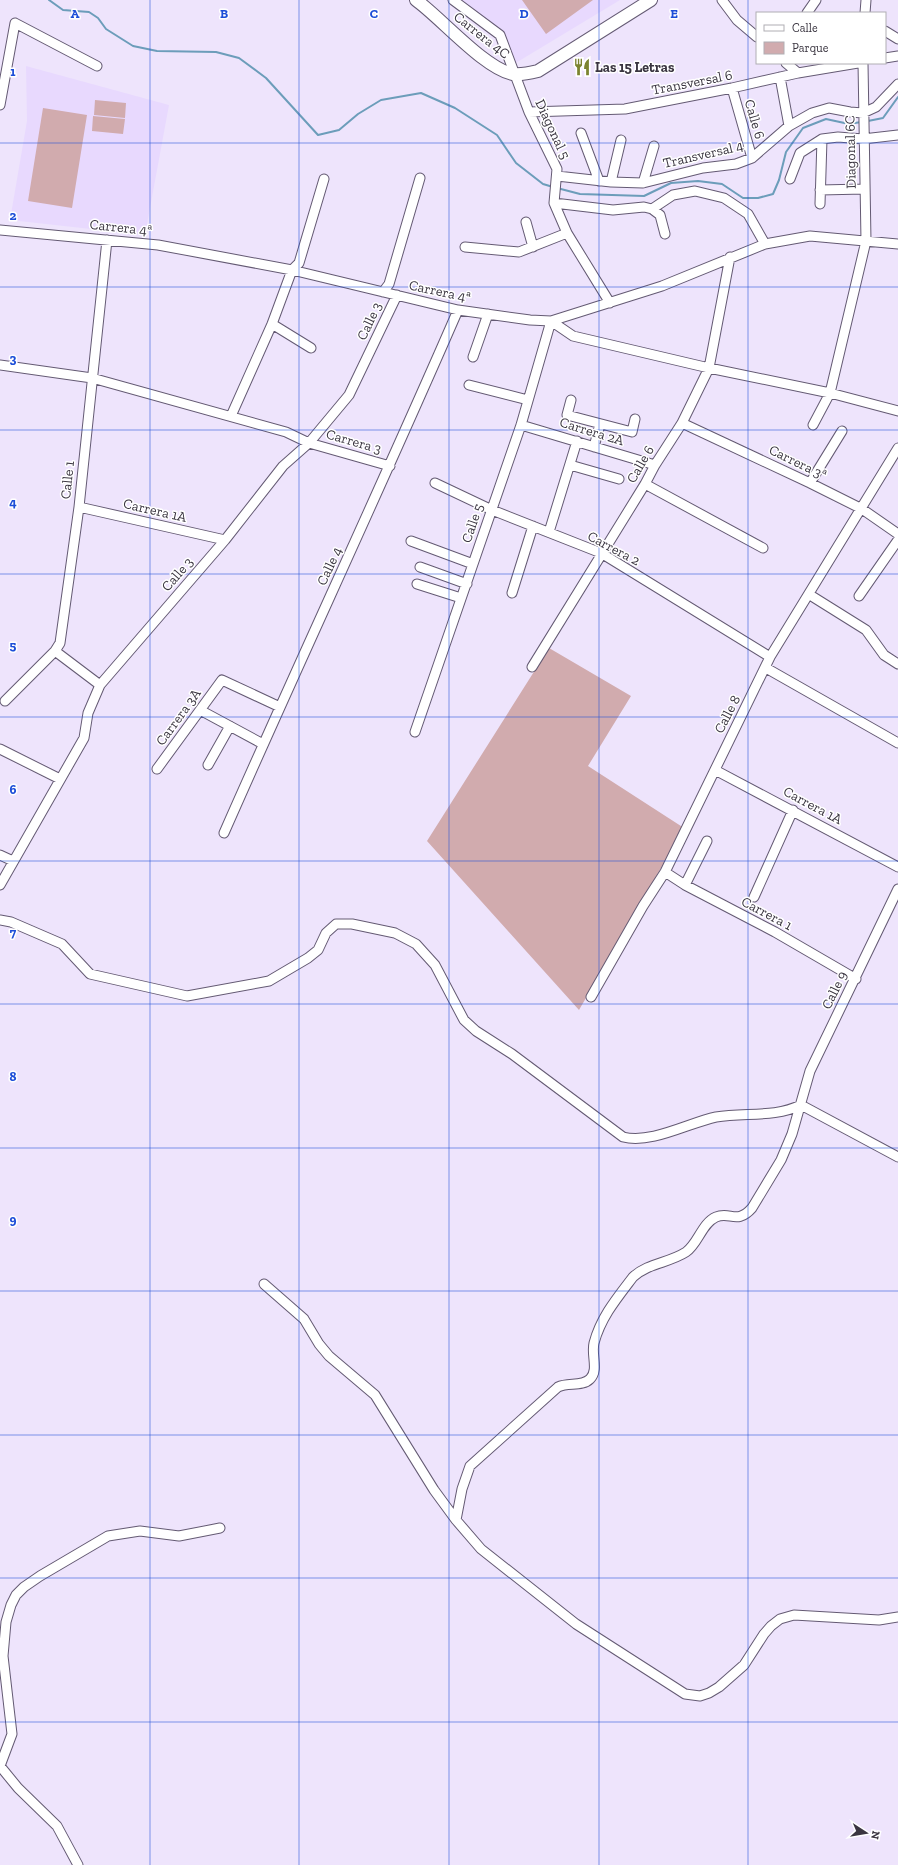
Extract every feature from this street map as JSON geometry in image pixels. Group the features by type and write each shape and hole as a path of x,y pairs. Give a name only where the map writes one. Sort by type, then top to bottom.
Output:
{"main road":[{"name":"Carrera 4C","path":"416,0 463,42 496,66 514,74"},
{"path":"514,74 526,74 538,71 650,0"}],"street":[{"name":"Diagonal 5","path":"453,0 500,36 529,112 557,169 554,203 567,233 610,303"},
{"path":"722,0 737,20 756,36"},
{"path":"808,12 816,0"},
{"path":"865,12 866,0"},
{"path":"0,105 15,23 97,66"},
{"path":"886,32 898,39"},
{"path":"886,58 898,56"},
{"path":"787,64 798,73"},
{"name":"Transversal 6","path":"529,112 625,109 780,78 828,65 843,64"},
{"name":"Diagonal 6C","path":"813,425 830,393 866,241 863,64"},
{"path":"780,78 789,126"},
{"path":"863,116 876,107 898,84"},
{"name":"Calle 6","path":"732,88 752,158"},
{"name":"Transversal 4","path":"556,185 599,181 643,183 704,168 736,164 752,158 789,126 812,113 829,108 863,116"},
{"path":"582,133 599,181"},
{"path":"790,179 800,153 822,139 863,134 898,135"},
{"path":"820,204 822,139"},
{"path":"611,182 621,140"},
{"path":"643,183 654,146"},
{"path":"383,292 389,284 420,178"},
{"path":"231,416 272,324 292,270 298,263 324,179"},
{"path":"820,190 864,190"},
{"path":"652,209 672,195 695,191 724,198 748,214 765,244"},
{"path":"554,203 613,210 644,207 652,209 660,215 665,234"},
{"path":"526,222 532,247"},
{"name":"Carrera 4ª","path":"0,230 158,245 292,270 458,310 551,322 662,286 765,244 810,236 866,241"},
{"path":"465,247 519,252 567,233"},
{"name":"Calle 1","path":"5,701 60,643 79,507 107,240"},
{"path":"866,241 898,244"},
{"name":"Calle 6","path":"532,667 682,423 709,368 730,257"},
{"name":"Calle 3","path":"0,885 84,738 88,713 100,685 225,540 283,466 309,443 349,396 397,296"},
{"name":"Calle 4","path":"224,833 390,466 458,310"},
{"path":"473,356 488,314"},
{"path":"551,322 573,336 709,368 830,393 898,411"},
{"name":"Calle 5","path":"415,732 521,425 551,322"},
{"path":"272,324 311,348"},
{"name":"Carrera 3","path":"0,365 92,378 286,432 309,443 390,466"},
{"path":"470,385 528,400"},
{"path":"571,400 567,415 632,432 635,420"},
{"name":"Carrera 3ª","path":"682,423 810,482 862,509 898,534"},
{"path":"594,447 600,424"},
{"name":"Carrera 2A","path":"521,425 655,465"},
{"path":"810,482 842,431"},
{"path":"549,532 577,442"},
{"name":"Calle 8","path":"591,997 665,872 714,770 766,668 770,657 810,595 898,448"},
{"path":"570,465 619,479"},
{"name":"Carrera 2","path":"435,483 492,510 601,553 770,657"},
{"path":"645,484 763,548"},
{"name":"Carrera 1A","path":"79,507 225,540"},
{"path":"512,593 533,526"},
{"path":"859,596 898,540"},
{"path":"411,541 474,564"},
{"path":"420,567 467,584"},
{"path":"417,584 462,598"},
{"path":"810,595 866,630 884,655 898,664"},
{"path":"55,650 100,685"},
{"path":"766,668 898,743"},
{"name":"Carrera 3A","path":"157,769 222,680 280,707"},
{"path":"200,710 263,744"},
{"path":"208,765 230,726"},
{"path":"0,749 60,779"},
{"name":"Carrera 1A","path":"714,770 793,810 898,867"},
{"path":"754,897 793,810"},
{"path":"685,885 707,841"},
{"path":"0,855 13,861"},
{"name":"Carrera 1","path":"665,872 685,885 775,932 856,979"},
{"name":"Calle 9","path":"456,1520 462,1489 470,1466 562,1385 586,1382 592,1378 594,1372 592,1352 603,1317 633,1277 638,1272 687,1251 711,1220 717,1216 738,1218 747,1214 752,1208 781,1160 792,1134 810,1071 856,979 898,889"},
{"path":"0,920 11,922 62,944 90,974 187,996 269,981 308,958 318,950 326,933 336,924 352,924 396,933 416,944 435,965 464,1020 476,1031 512,1054 624,1137 633,1140 662,1134 716,1117 785,1112 801,1105 898,1157"},
{"path":"264,1284 304,1319 329,1356 375,1395 434,1490 456,1520 488,1557 576,1624 685,1694 700,1696 719,1688 744,1665 764,1634 780,1619 794,1615 879,1620 898,1617"},
{"path":"78,1865 58,1826 18,1788 0,1766 12,1734 3,1656 6,1622 11,1605 24,1587 108,1536 140,1531 180,1536 220,1528"}],"shaded area":[{"path":"456,0 620,0 514,64 503,34"},
{"path":"26,66 169,105 145,235 10,220 27,121"}],"green space":[{"path":"522,0 593,0 546,34"},
{"path":"95,100 126,103 125,118 94,115"},
{"path":"43,108 87,115 72,208 28,201"},
{"path":"93,116 125,119 123,134 92,131"},
{"path":"549,648 631,696 588,766 684,828 579,1010 427,841"}],"waterway":[{"path":"49,0 63,10 89,12 98,18 106,29 133,46 157,51 216,52 239,58 266,78 318,135 339,130 358,114 381,100 421,93 455,108 497,135 516,163 543,184 553,187"},
{"path":"868,121 883,118 898,97"},
{"path":"557,188 580,194 644,196 671,183 698,181 722,184 743,198 758,198 773,194 779,180 786,152 803,128 826,119 849,124 861,122"}],"place":[{"name":"Las 15 Letras","path":"582,67"}]}
